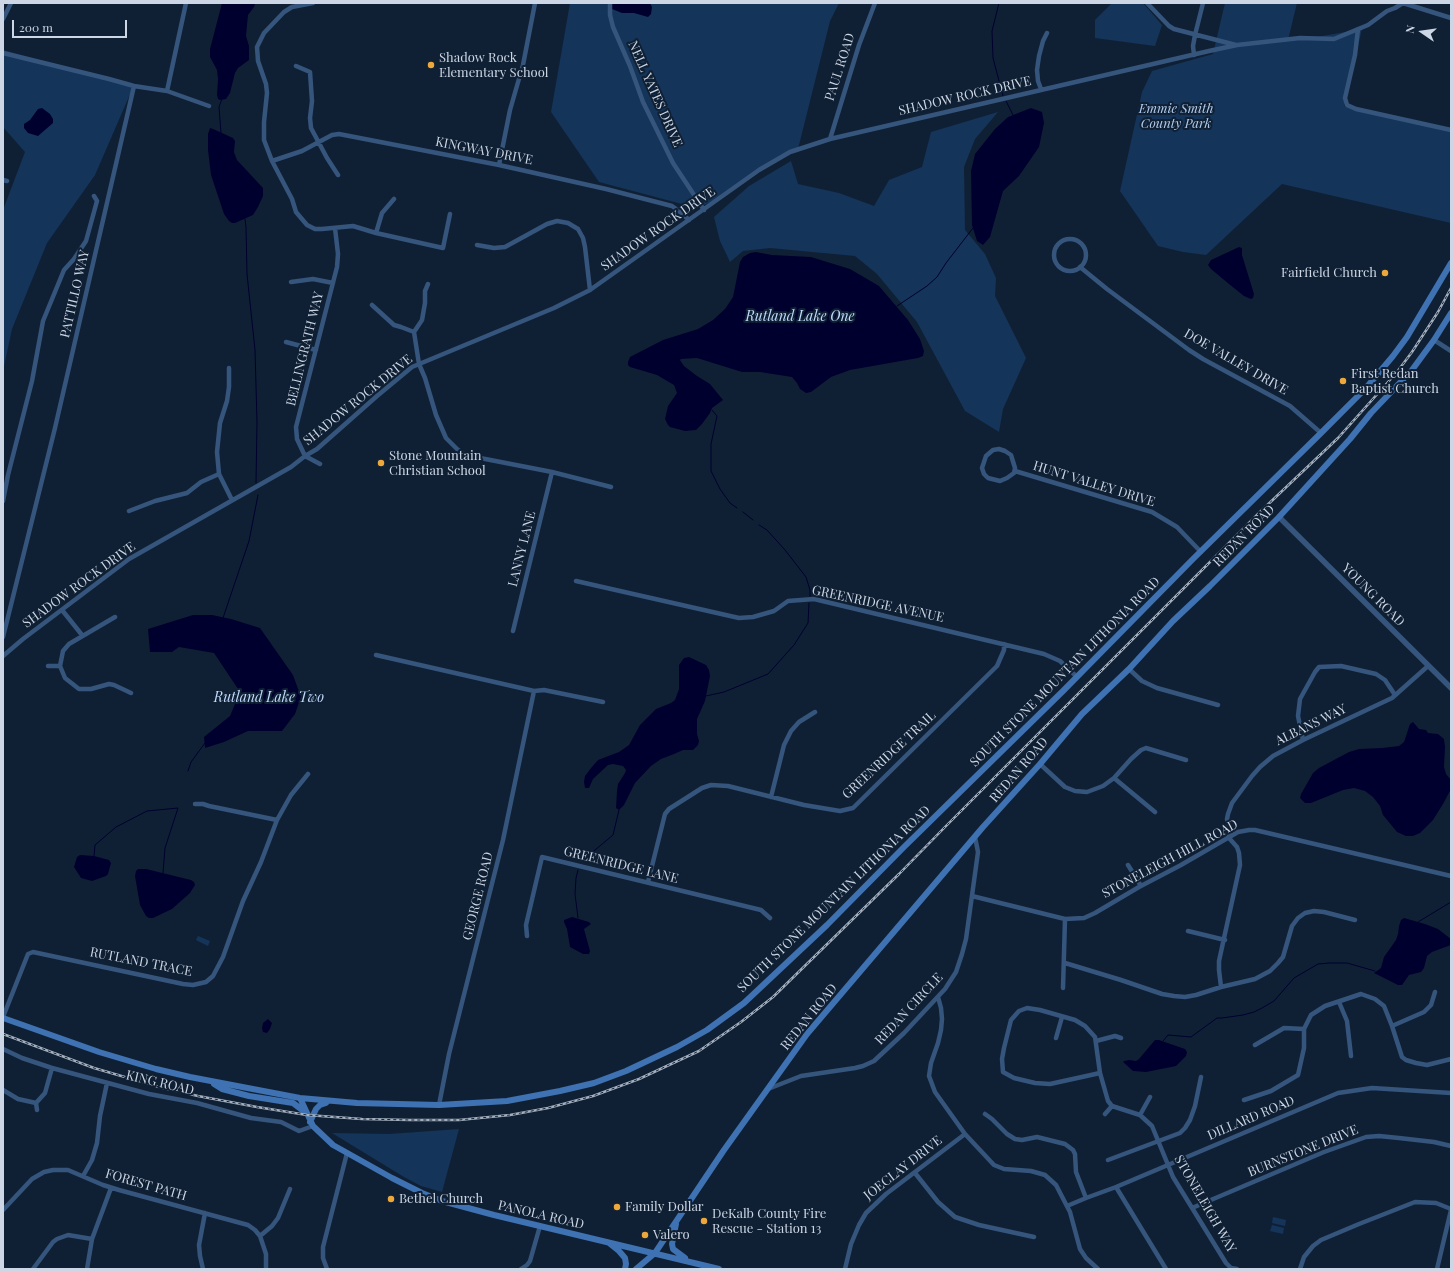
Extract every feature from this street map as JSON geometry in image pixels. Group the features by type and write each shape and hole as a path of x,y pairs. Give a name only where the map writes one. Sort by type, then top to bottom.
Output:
{"main road":[{"name":"SOUTH STONE MOUNTAIN LITHONIA ROAD","path":"3,1017 104,1054 156,1069 209,1082 331,1102 439,1105 507,1101 577,1087 610,1077 677,1047 707,1030 744,1003 827,925 1366,388 1407,337 1451,263"},
{"name":"REDAN ROAD","path":"636,1269 654,1253 724,1150 807,1034 988,821 1040,764 1082,714 1129,669 1173,621 1206,591 1279,517 1355,434 1371,413 1410,372 1434,340 1451,313"},
{"path":"209,1082 222,1089 232,1092 293,1103 305,1112"},
{"name":"PANOLA ROAD","path":"300,1098 305,1112 312,1124 333,1145 422,1193 465,1207 719,1269"},
{"path":"312,1124 316,1109 320,1105 331,1102"},
{"path":"677,1221 672,1244 673,1249 680,1256 696,1263"},
{"path":"606,1241 620,1251 625,1258 625,1269"}],"street":[{"path":"3,19 10,3"},
{"path":"166,91 186,3"},
{"path":"313,3 292,7 284,12 264,33 257,47 258,61 266,84 267,93 264,140 272,161 292,199 296,212 306,225 315,229 353,226 376,233 443,248 450,214"},
{"path":"499,165 510,110 523,65 535,3"},
{"name":"NELL YATES DRIVE","path":"610,3 610,15 613,27 630,66 643,102 673,164 704,210"},
{"name":"PAUL ROAD","path":"830,139 859,45 875,3"},
{"path":"1146,3 1169,26 1179,31 1237,45"},
{"path":"1194,55 1193,46 1203,3"},
{"name":"SHADOW ROCK DRIVE","path":"3,656 23,639 129,559 291,467 317,449 328,441 377,396 412,368 547,312 590,290 759,170 790,152 830,139 1041,89 1237,45 1300,38 1334,38 1368,25 1387,11 1403,3 1451,18"},
{"path":"1358,29 1355,55 1345,98 1347,105 1356,109 1451,130"},
{"path":"1041,89 1038,81 1037,70 1039,56 1046,33"},
{"path":"3,54 134,86 166,91 209,106"},
{"path":"296,66 310,72 312,101 310,125 318,142 338,175"},
{"name":"PATTILLO WAY","path":"3,637 52,441 134,86"},
{"name":"KINGWAY DRIVE","path":"272,161 302,151 332,135 339,134 565,179 667,204 679,211 689,220"},
{"path":"3,501 5,474 34,374 42,322 64,270 74,260 86,241 97,201 94,196"},
{"path":"376,233 382,214 394,199"},
{"path":"477,245 494,248 505,247 547,224 557,221 568,223 578,229 583,238 590,290"},
{"name":"BELLINGRATH WAY","path":"305,456 297,438 296,427 337,267 338,254 335,228"},
{"path":"1074,240 1083,247 1085,257 1080,267 1072,271 1067,271 1058,266 1054,257 1054,252 1060,243 1074,240"},
{"name":"DOE VALLEY DRIVE","path":"1080,267 1189,350 1290,406 1321,433"},
{"path":"291,282 314,279 333,283"},
{"path":"428,284 425,291 425,303 422,320 414,332 419,364 446,438 456,449 464,454 611,486"},
{"path":"372,305 394,325 414,332"},
{"path":"1434,340 1451,351"},
{"path":"286,342 316,350"},
{"path":"229,368 227,401 223,410 217,438 216,452 220,474 232,500"},
{"name":"HUNT VALLEY DRIVE","path":"992,450 1006,451 1011,455 1015,471 1003,480 993,480 984,474 982,468 984,458 992,450"},
{"path":"305,456 320,464"},
{"name":"HUNT VALLEY DRIVE","path":"1015,471 1152,512 1177,527 1201,552"},
{"name":"LANNY LANE","path":"513,631 552,472"},
{"path":"129,511 155,501 186,493 201,482 220,474"},
{"name":"YOUNG ROAD","path":"1279,517 1451,688"},
{"name":"GREENRIDGE AVENUE","path":"576,581 739,618 753,617 774,611 788,602 814,600 1044,654 1060,660 1077,677"},
{"path":"62,610 82,635"},
{"path":"115,617 69,644 63,651 60,666 65,678 79,689 91,689 109,684 130,692"},
{"name":"GREENRIDGE TRAIL","path":"648,882 665,814 669,809 702,788 711,785 728,786 804,805 840,811 853,808 997,666 1004,650 1004,644"},
{"path":"376,655 534,691 544,690 603,702"},
{"path":"48,666 60,666"},
{"path":"1303,740 1298,716 1300,699 1314,672 1319,667 1341,666 1376,674 1385,680 1395,695"},
{"name":"ALBANS WAY","path":"1221,987 1219,961 1225,940 1240,865 1239,854 1229,838 1227,819 1229,808 1252,776 1273,756 1303,740 1379,705 1395,695 1428,666"},
{"path":"1129,669 1142,681 1157,688 1218,705"},
{"name":"GEORGE ROAD","path":"439,1105 449,1054 503,840 534,691"},
{"path":"771,796 784,745 791,731 799,722 816,712"},
{"path":"1040,764 1065,787 1075,791 1092,791 1103,786 1114,778 1131,759 1141,750 1146,748 1186,760"},
{"name":"RUTLAND TRACE","path":"3,1017 26,958 28,954 33,952 183,984 193,985 206,982 213,976 223,956 242,901 261,862 277,820 292,795 308,774"},
{"path":"1114,778 1154,812"},
{"path":"195,804 203,804 277,820"},
{"name":"STONELEIGH HILL ROAD","path":"972,896 1065,919 1079,919 1090,916 1238,832 1255,830 1451,876"},
{"name":"REDAN CIRCLE","path":"768,1089 801,1076 855,1068 864,1066 874,1061 938,997 952,979 962,954 978,852 975,837"},
{"name":"GREENRIDGE LANE","path":"527,936 526,925 542,857 761,910 770,918"},
{"path":"1128,865 1141,886"},
{"path":"1065,963 1162,994 1185,997 1260,977 1274,968 1283,957 1292,926 1298,918 1305,913 1314,911 1324,912 1355,920"},
{"path":"1063,988 1065,963 1065,919"},
{"path":"1188,931 1225,940"},
{"path":"1392,1026 1424,1012 1431,1005 1434,992"},
{"path":"1244,1100 1271,1091 1298,1075 1304,1048 1304,1030 1311,1015 1317,1010 1361,994 1375,999 1384,1006 1402,1057 1406,1060 1427,1064 1451,1059"},
{"path":"938,997 941,1008 941,1030 938,1043 930,1063 928,1076 935,1092 965,1134 994,1165 1004,1169 1031,1171 1045,1176 1056,1185 1072,1219 1080,1249 1086,1258 1098,1269"},
{"path":"1339,1002 1346,1021 1350,1056"},
{"path":"1100,1073 1050,1084 1035,1083 1014,1078 1003,1072 1002,1060 1011,1020 1019,1011 1027,1008 1040,1010 1075,1020 1085,1026 1095,1037 1100,1073 1108,1101 1112,1106 1105,1114"},
{"path":"1056,1038 1062,1017"},
{"path":"1255,1045 1284,1028 1304,1030"},
{"path":"1096,1041 1116,1036 1121,1038"},
{"name":"KING ROAD","path":"3,1049 22,1058 52,1068 149,1094 197,1103 251,1118 281,1122 299,1131 312,1124"},
{"path":"36,1103 45,1093 52,1068"},
{"path":"1108,1160 1180,1132 1190,1120 1195,1106 1201,1077"},
{"path":"83,1176 92,1160 97,1143 100,1116 107,1083"},
{"name":"DILLARD ROAD","path":"1067,1206 1116,1187 1338,1093 1372,1088 1451,1092"},
{"path":"3,1090 18,1099 36,1103"},
{"path":"1140,1115 1150,1097"},
{"path":"36,1103 37,1110"},
{"name":"STONELEIGH WAY","path":"1112,1106 1140,1115 1152,1126 1173,1177 1226,1263 1231,1268 1237,1269"},
{"path":"985,1114 1007,1134 1015,1139 1022,1140 1037,1137 1065,1144 1073,1150 1075,1154 1076,1172 1086,1198"},
{"name":"JOECLAY DRIVE","path":"845,1269 851,1244 866,1213 886,1194 965,1134"},
{"name":"BURNSTONE DRIVE","path":"1192,1208 1324,1152 1366,1137 1379,1136 1399,1138 1434,1142 1451,1146"},
{"path":"327,1269 323,1258 324,1247 347,1153"},
{"name":"FOREST PATH","path":"3,1210 32,1179 44,1172 62,1169 68,1170 111,1188 248,1225 260,1236"},
{"path":"915,1173 938,1202 955,1217 979,1225 1034,1238"},
{"path":"1116,1187 1126,1201 1144,1235 1166,1269"},
{"path":"87,1269 92,1239 111,1188"},
{"path":"266,1269 266,1254 260,1236 272,1226 278,1218 290,1189"},
{"path":"1300,1269 1304,1257 1313,1246 1321,1240 1415,1202 1436,1203 1451,1209 1437,1269"},
{"path":"203,1269 199,1245 205,1213"},
{"path":"521,1269 530,1261 540,1226"},
{"path":"33,1269 53,1242 58,1239 68,1235 92,1239"}],"green space":[{"path":"570,3 839,3 830,21 798,149 770,165 718,199 697,208 599,182 551,112"},
{"path":"1112,3 1143,3 1162,25 1155,46 1095,38 1095,20"},
{"name":"Emmie Smith County Park","path":"1225,3 1297,3 1288,40 1311,38 1362,29 1344,106 1451,130 1451,223 1282,184 1206,255 1183,252 1158,246 1120,191 1142,92 1152,71 1213,54"},
{"path":"3,50 134,85 95,175 47,243 12,329 3,371 3,210 25,152 3,127"},
{"path":"998,112 975,139 964,167 965,230 985,254 996,278 995,296 1026,358 1003,409 999,432 965,411 917,322 877,274 855,256 770,248 743,251 730,262 720,241 714,217 749,186 791,161 798,184 839,193 874,206 889,180 922,167 931,132"},
{"path":"198,936 210,941 208,946 196,940"},
{"path":"459,1129 442,1192 421,1186 404,1177 332,1133 389,1134"},
{"path":"1273,1217 1286,1220 1285,1226 1272,1223"},
{"path":"1272,1225 1284,1228 1283,1234 1270,1231"}],"water":[{"path":"222,3 255,4 248,15 246,36 249,46 249,60 238,68 235,73 230,93 226,99 220,100 218,99 217,95 217,70 210,57 210,49"},
{"path":"612,3 650,3 652,7 651,14 648,17 634,13 622,13 612,9"},
{"path":"42,108 50,114 53,119 53,123 38,136 28,133 24,128 24,124 30,120 38,109"},
{"path":"1031,108 1042,112 1044,123 1039,147 1019,176 1003,191 990,237 983,245 977,241 972,225 971,171 975,154 995,129 1008,117"},
{"path":"210,128 233,138 235,141 234,152 237,160 263,188 263,196 253,215 235,223 229,221 224,214 211,175 208,150 208,134"},
{"path":"1239,247 1242,248 1242,255 1254,294 1253,298 1251,299 1244,296 1208,265 1211,260"},
{"name":"Rutland Lake One","path":"756,252 772,255 811,257 850,269 879,286 908,320 920,339 924,351 923,356 850,370 831,377 811,392 806,393 800,389 792,377 760,372 742,372 697,358 681,359 680,360 684,366 710,384 723,400 712,408 702,424 696,430 685,431 670,427 665,419 668,406 677,393 674,385 657,375 630,367 628,362 630,357 663,340 698,329 713,320 725,309 733,297 740,262 743,257 750,253"},
{"name":"Rutland Lake Two","path":"193,615 212,615 260,628 293,675 301,697 295,714 282,731 248,731 224,742 205,748 204,737 230,716 240,692 214,653 179,647 172,652 150,652 148,629"},
{"path":"689,657 706,665 710,676 705,701 697,719 698,745 693,750 683,750 661,759 651,766 635,783 624,805 619,810 616,808 617,791 618,784 626,770 623,766 613,764 608,765 593,779 589,788 585,788 585,776 598,760 619,752 629,745 640,725 656,709 675,700 679,689 679,665 684,658"},
{"path":"1413,722 1419,729 1426,730 1428,733 1438,734 1444,739 1444,767 1446,774 1451,780 1451,789 1443,804 1433,820 1420,833 1413,836 1406,836 1397,832 1383,815 1380,806 1373,797 1365,791 1354,788 1343,790 1311,803 1305,803 1300,798 1313,773 1319,768 1349,752 1359,749 1399,746 1404,742 1410,724"},
{"path":"80,855 94,856 109,860 111,863 108,874 92,881 81,878 74,867 77,857"},
{"path":"138,869 146,869 191,880 195,885 190,893 172,909 153,918 149,918 146,916 140,905 135,876"},
{"path":"572,917 591,924 584,929 590,951 589,954 583,954 570,947 564,920"},
{"path":"1404,918 1438,929 1451,939 1451,945 1432,952 1427,956 1424,968 1421,972 1409,975 1402,985 1398,985 1374,973 1381,968 1384,957 1396,940 1401,920"},
{"path":"268,1019 272,1023 267,1033 263,1032 262,1028 263,1023"},
{"path":"1155,1040 1185,1049 1187,1052 1186,1056 1176,1066 1146,1072 1133,1071 1123,1062 1129,1060 1136,1061 1139,1059"}],"waterway":[{"path":"999,3 992,31 993,58 1003,96"},
{"path":"221,133 219,107 222,99"},
{"path":"1006,101 1013,115"},
{"path":"245,219 247,274 255,350 257,422 256,483"},
{"path":"897,306 927,286 937,277 973,228"},
{"path":"712,410 717,416 711,444 711,471 720,489 730,503 737,508"},
{"path":"223,618 249,541 258,495"},
{"path":"743,512 753,520"},
{"path":"759,525 767,530 806,577 810,590 810,596"},
{"path":"706,696 724,692 768,674 794,645 808,623 809,603"},
{"path":"188,771 191,762 205,743"},
{"path":"94,856 95,845 116,827 147,811 178,808 165,848 163,873"},
{"path":"584,861 613,835 619,810"},
{"path":"578,870 575,894 578,918"},
{"path":"1418,922 1451,902"},
{"path":"1163,1041 1168,1035 1191,1037 1217,1018 1243,1015 1254,1012 1274,1001 1294,978 1318,964 1347,963 1375,971"}],"railway":[{"path":"3,1034 94,1068 159,1087 198,1096 307,1115 362,1119 459,1120 510,1115 548,1108 593,1096 639,1079 699,1051 741,1022 773,997 899,874 1261,511 1338,438 1397,372 1438,312 1451,288"}],"place":[{"name":"Shadow Rock Elementary School","path":"431,65"},
{"name":"Fairfield Church","path":"1385,273"},
{"name":"First Redan Baptist Church","path":"1343,381"},
{"name":"Stone Mountain Christian School","path":"381,463"},
{"name":"Bethel Church","path":"391,1199"},
{"name":"Family Dollar","path":"617,1207"},
{"name":"DeKalb County Fire Rescue - Station 13","path":"704,1221"},
{"name":"Valero","path":"645,1235"}]}
